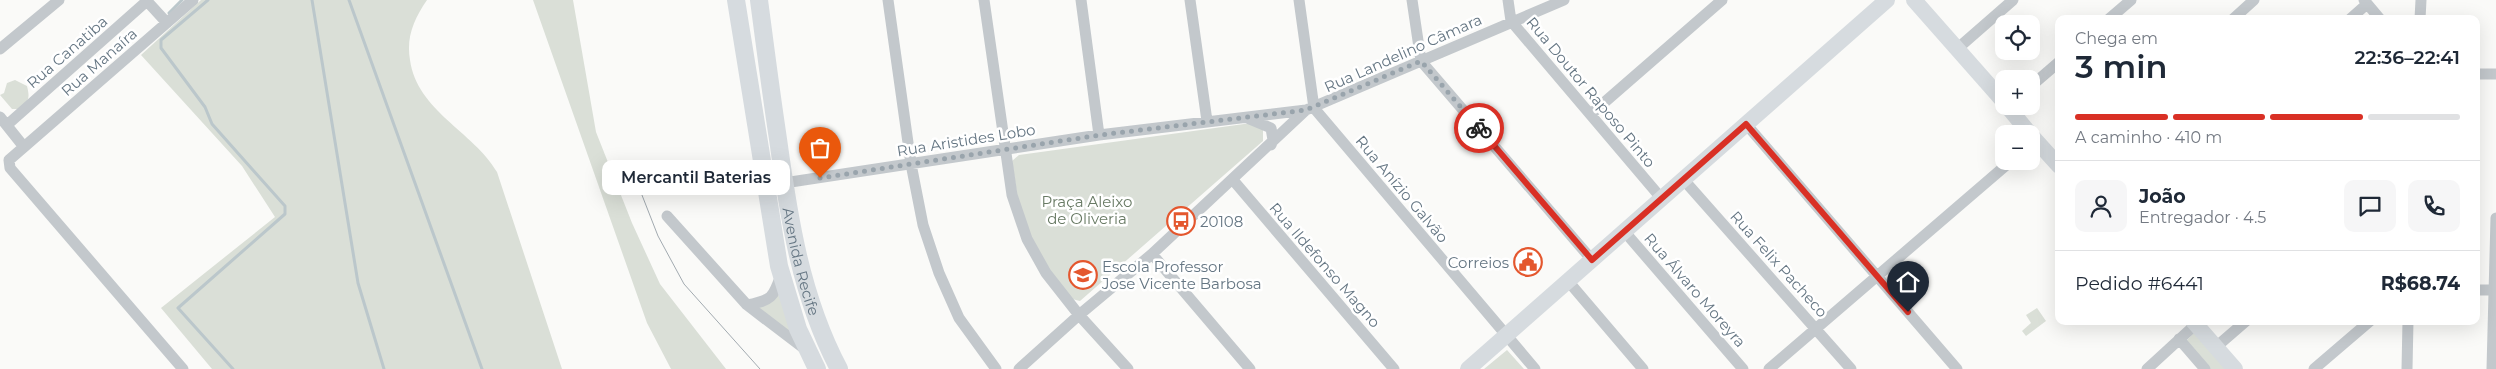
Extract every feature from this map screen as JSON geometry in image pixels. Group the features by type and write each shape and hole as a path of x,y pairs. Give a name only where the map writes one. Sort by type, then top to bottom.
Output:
{"main road":[{"name":"Avenida Recife","path":"736,0 761,166 781,274 790,306 808,352 817,369"},
{"name":"Avenida Recife","path":"759,0 790,222 807,294 824,340 839,369"},
{"path":"1468,369 1887,0"},
{"path":"1914,0 1995,92"},
{"path":"2040,147 2055,162"},
{"path":"2196,325 2236,369"}],"street":[{"path":"0,49 59,0"},
{"name":"Rua Manaíra","path":"183,369 10,168 9,160 193,0"},
{"path":"888,0 910,164 923,225 939,273 959,318 996,369"},
{"path":"984,0 1012,195 1027,239 1046,273 1079,315 1128,369"},
{"path":"1081,0 1100,135"},
{"path":"1190,0 1207,121"},
{"path":"1020,369 1079,315 1152,254 1310,109 1299,0"},
{"path":"1412,0 1421,61 1592,260"},
{"name":"Rua Doutor Raposo Pinto","path":"1508,0 1511,21 1662,198"},
{"name":"Rua Landelino Câmara","path":"1310,109 1511,21 1564,0"},
{"path":"1591,114 1722,0"},
{"path":"1957,50 2014,0"},
{"path":"2114,15 2131,0"},
{"path":"2237,15 2254,0"},
{"path":"2420,15 2421,0"},
{"path":"147,1 167,23"},
{"name":"Rua Canatiba","path":"3,121 147,1"},
{"path":"2354,15 2366,2 2377,15"},
{"path":"2040,78 2055,65"},
{"path":"2480,74 2496,74"},
{"name":"Rua Aristides Lobo","path":"784,184 1005,148 1243,116 1310,109"},
{"name":"Rua Anízio Galvão","path":"1310,109 1536,369"},
{"path":"1243,116 1270,128 1273,140 1270,145"},
{"path":"3,121 24,147"},
{"path":"1746,124 1957,369"},
{"path":"1769,369 2001,170"},
{"name":"Rua Felix Pacheco","path":"1683,179 1851,369"},
{"name":"Rua Ildefonso Magno","path":"1233,180 1394,369"},
{"path":"667,216 747,305 808,352"},
{"path":"2492,369 2492,290 2496,218"},
{"name":"Rua Álvaro Moreyra","path":"1624,232 1744,369"},
{"path":"1152,254 1250,369"},
{"path":"747,305 764,302 772,297 781,274"},
{"path":"1568,281 1643,369"},
{"path":"2480,290 2492,290"},
{"path":"2147,369 2192,325"},
{"path":"2216,347 2241,325"},
{"path":"2314,369 2365,325"},
{"path":"2407,369 2408,325"},
{"path":"2180,339 2205,369"}],"green space":[{"path":"201,0 427,0 418,14 410,36 409,52 415,78 423,93 434,107 474,144 497,172 562,369 212,369 161,308 275,217 242,166 141,55"},
{"path":"533,0 573,0 596,132 632,223 660,284 726,369 671,369 647,323"},
{"path":"15,80 27,86 28,90 28,99 20,109 12,109 0,95 4,93 7,83"},
{"name":"Praça Aleixo de Oliveria","path":"1244,124 1257,124 1263,130 1263,141 1080,301 1068,298 1030,240 1018,201 1012,161 1019,155"},
{"path":"780,286 801,343 752,306"},
{"path":"2037,308 2046,321 2026,336 2022,331 2031,323 2026,315"},
{"path":"2197,330 2230,369 2210,369 2186,341"},
{"path":"1507,350 1524,369 1484,369"}],"waterway":[{"path":"169,13 182,0"},
{"path":"208,0 161,40 161,48 205,107 212,124 285,206 285,214 178,308 233,369"},
{"path":"312,0 358,283 384,369"},
{"path":"349,0 482,369"}],"tram line":[{"path":"631,167 658,236 684,284 760,369"}],"way so far":[{"path":"820,178 1005,148 1243,116 1306,110 1421,61 1479,128"}],"place":[{"name":"Mercantil Baterias","path":"820,178"},
{"name":"20108","path":"1181,221"},
{"name":"Correios","path":"1528,262"},
{"name":"Escola Professor Jose Vicente Barbosa","path":"1083,275"}],"route":[{"path":"1479,128 1592,260 1746,124 1908,312"}]}
